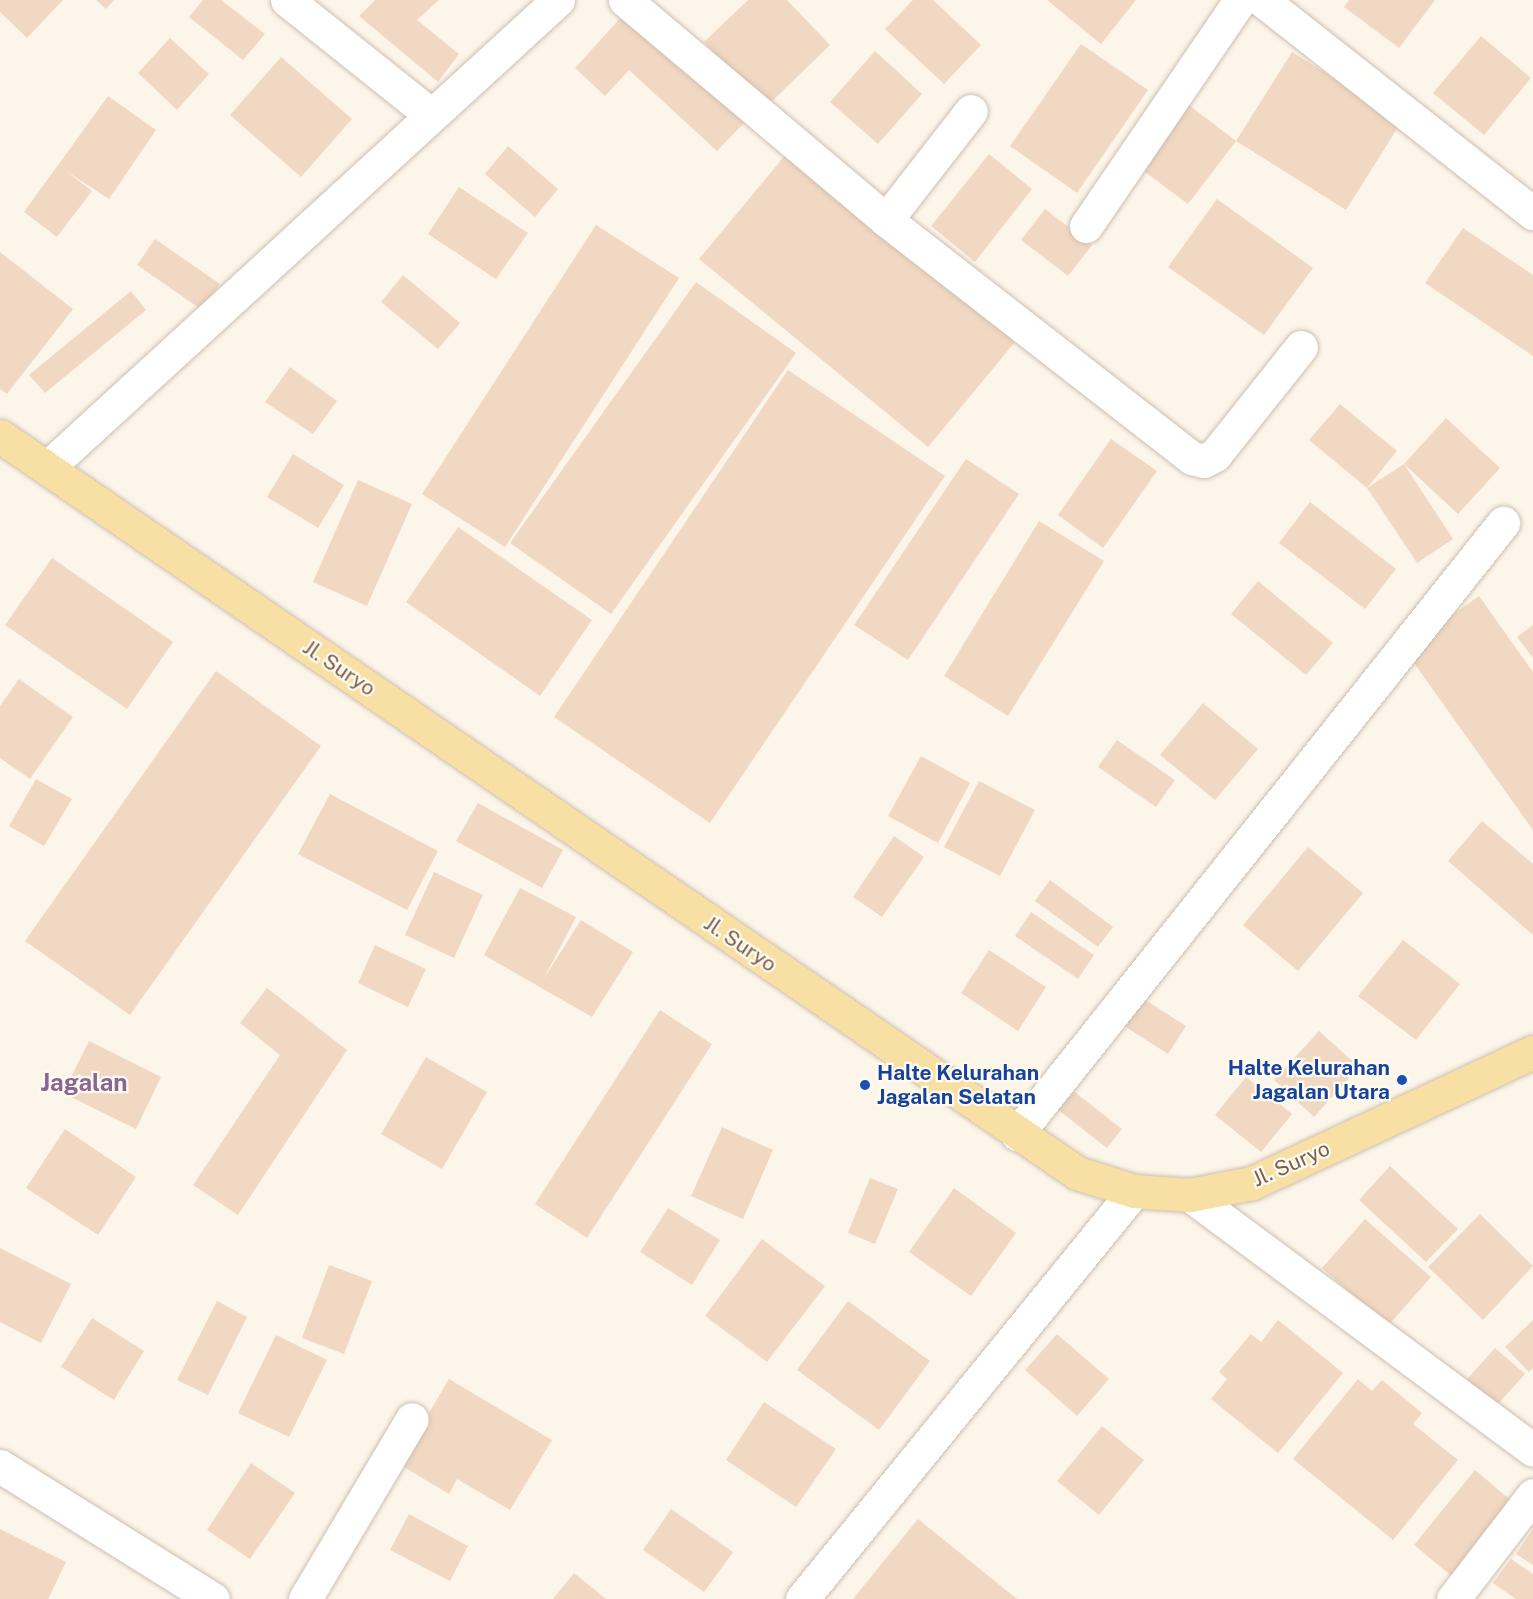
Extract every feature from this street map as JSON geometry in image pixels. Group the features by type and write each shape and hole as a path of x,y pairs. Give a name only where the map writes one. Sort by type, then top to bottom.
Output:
{"main road":[{"name":"Jl. Suryo","path":"3,445 47,468 1077,1173 1134,1191 1190,1195 1252,1183 1533,1052"}],"street":[{"path":"286,0 430,114"},
{"path":"47,468 430,114 558,0"},
{"path":"625,0 886,220 1196,459 1207,461 1215,455 1301,347"},
{"path":"1086,226 1240,0"},
{"path":"1262,0 1533,213"},
{"path":"886,220 971,111"},
{"path":"1017,1134 1503,523"},
{"path":"802,1599 1134,1191"},
{"path":"1190,1195 1533,1450"},
{"path":"305,1599 412,1419"},
{"path":"0,1466 213,1599"},
{"path":"1453,1599 1533,1495"}],"building":[{"path":"0,0 63,0 27,38 0,12"},
{"path":"96,0 114,0 106,9"},
{"path":"203,0 221,0 265,34 243,60 189,17"},
{"path":"375,0 439,0 417,20 459,54 438,82 359,16"},
{"path":"748,0 787,0 830,45 766,107 704,42"},
{"path":"913,0 933,0 981,45 944,84 885,29"},
{"path":"1047,0 1136,0 1101,44"},
{"path":"1349,0 1435,0 1399,48 1344,7"},
{"path":"624,14 745,122 717,151 629,70 605,96 575,68"},
{"path":"1481,36 1531,78 1484,135 1433,93"},
{"path":"170,38 209,74 177,110 138,73"},
{"path":"1081,44 1148,90 1077,193 1010,146"},
{"path":"875,51 922,94 878,144 830,102"},
{"path":"1292,52 1402,121 1346,210 1236,141"},
{"path":"281,57 352,119 301,177 230,115"},
{"path":"108,96 156,130 109,199 66,171 92,191 57,237 24,212"},
{"path":"1185,102 1236,141 1188,204 1137,166"},
{"path":"508,146 558,189 535,217 485,174"},
{"path":"787,153 1015,342 928,447 699,259"},
{"path":"989,154 1032,189 975,262 931,226"},
{"path":"459,187 528,233 496,279 428,234"},
{"path":"1217,199 1313,268 1264,335 1168,267"},
{"path":"1045,209 1092,245 1068,276 1021,240"},
{"path":"596,225 679,278 505,547 422,494"},
{"path":"1463,228 1533,275 1533,356 1425,283"},
{"path":"155,239 220,284 202,310 137,265"},
{"path":"0,252 73,309 7,394 0,389"},
{"path":"403,275 460,323 438,349 381,302"},
{"path":"696,282 796,353 611,614 510,543"},
{"path":"131,291 146,310 45,393 29,375"},
{"path":"290,367 337,401 313,434 265,402"},
{"path":"788,370 945,476 710,823 554,717"},
{"path":"1340,404 1397,451 1367,488 1309,440"},
{"path":"1446,418 1500,468 1458,514 1404,464"},
{"path":"1111,439 1157,471 1103,548 1058,515"},
{"path":"293,454 344,485 318,528 267,497"},
{"path":"966,459 1019,494 908,660 854,625"},
{"path":"1404,464 1453,539 1417,563 1367,488"},
{"path":"358,480 412,504 367,606 313,582"},
{"path":"1310,502 1396,569 1365,609 1279,543"},
{"path":"1039,521 1104,561 1008,716 944,676"},
{"path":"458,527 592,620 540,696 406,602"},
{"path":"52,558 173,642 127,709 5,625"},
{"path":"1258,581 1333,643 1306,675 1231,614"},
{"path":"1479,596 1533,672 1533,830 1404,649"},
{"path":"1533,625 1533,658 1517,637"},
{"path":"216,671 321,746 130,1015 25,941"},
{"path":"19,679 73,717 30,779 0,758 0,706"},
{"path":"1203,703 1258,749 1215,800 1160,755"},
{"path":"1117,740 1175,780 1156,807 1098,767"},
{"path":"921,756 970,783 938,843 888,816"},
{"path":"36,779 72,799 44,846 9,826"},
{"path":"979,781 1035,810 1000,876 944,847"},
{"path":"330,794 438,851 407,910 298,854"},
{"path":"478,803 563,850 542,888 456,841"},
{"path":"1482,821 1533,864 1533,935 1448,861"},
{"path":"894,836 924,857 882,917 853,897"},
{"path":"1308,847 1363,893 1298,971 1243,925"},
{"path":"434,872 483,895 454,958 405,935"},
{"path":"1050,880 1113,927 1098,947 1035,901"},
{"path":"520,888 576,917 543,980 581,920 633,952 592,1017 484,955"},
{"path":"1031,912 1094,955 1078,979 1015,936"},
{"path":"1403,940 1460,984 1416,1040 1358,996"},
{"path":"375,945 426,969 408,1007 358,983"},
{"path":"989,950 1046,987 1018,1031 961,993"},
{"path":"267,988 347,1050 238,1215 193,1185 280,1055 240,1023"},
{"path":"1136,994 1186,1026 1168,1054 1118,1022"},
{"path":"660,1010 712,1044 587,1238 535,1204"},
{"path":"1319,1031 1359,1067 1314,1117 1274,1080"},
{"path":"89,1041 161,1077 136,1129 63,1093"},
{"path":"426,1057 487,1092 442,1169 381,1134"},
{"path":"1246,1077 1292,1114 1261,1152 1215,1115"},
{"path":"1063,1083 1122,1129 1107,1148 1048,1102"},
{"path":"722,1127 773,1150 743,1219 691,1196"},
{"path":"65,1129 136,1177 98,1235 26,1188"},
{"path":"1390,1166 1458,1229 1426,1262 1359,1200"},
{"path":"870,1178 898,1189 875,1244 848,1233"},
{"path":"954,1188 1016,1233 971,1296 909,1252"},
{"path":"668,1208 720,1240 692,1285 640,1252"},
{"path":"1480,1214 1533,1266 1483,1320 1428,1267"},
{"path":"1365,1219 1431,1277 1388,1326 1322,1268"},
{"path":"762,1239 825,1286 767,1362 705,1316"},
{"path":"0,1248 71,1284 41,1343 0,1322"},
{"path":"329,1265 372,1281 344,1354 302,1338"},
{"path":"217,1301 247,1317 208,1395 177,1380"},
{"path":"848,1301 930,1361 879,1430 797,1370"},
{"path":"92,1318 144,1351 114,1400 61,1367"},
{"path":"1278,1320 1343,1373 1278,1453 1211,1399 1227,1379 1219,1372 1251,1334 1261,1342"},
{"path":"1533,1320 1533,1368 1529,1372 1505,1347"},
{"path":"1057,1334 1109,1379 1077,1416 1025,1370"},
{"path":"276,1335 327,1360 289,1437 238,1413"},
{"path":"1495,1348 1525,1374 1490,1413 1461,1386"},
{"path":"449,1379 552,1440 510,1510 457,1479 449,1494 399,1464"},
{"path":"1358,1379 1372,1391 1382,1380 1422,1413 1413,1424 1458,1460 1393,1540 1293,1459"},
{"path":"764,1402 836,1449 796,1507 726,1460"},
{"path":"1102,1426 1144,1460 1099,1515 1057,1481"},
{"path":"251,1463 295,1493 250,1559 207,1530"},
{"path":"1475,1470 1514,1503 1454,1578 1414,1545"},
{"path":"671,1509 733,1552 704,1592 643,1550"},
{"path":"409,1514 468,1546 450,1581 390,1550"},
{"path":"918,1519 1017,1599 853,1599"},
{"path":"0,1529 66,1562 48,1599 0,1599"},
{"path":"1533,1529 1533,1565 1516,1554"},
{"path":"1511,1559 1533,1574 1533,1599 1516,1599 1493,1583"},
{"path":"574,1573 606,1599 553,1599"}],"place":[{"name":"Halte Kelurahan Jagalan Utara","path":"1402,1080"},
{"name":"Halte Kelurahan Jagalan Selatan","path":"865,1085"}],"district":[{"name":"Jagalan","path":"84,1083"}]}
